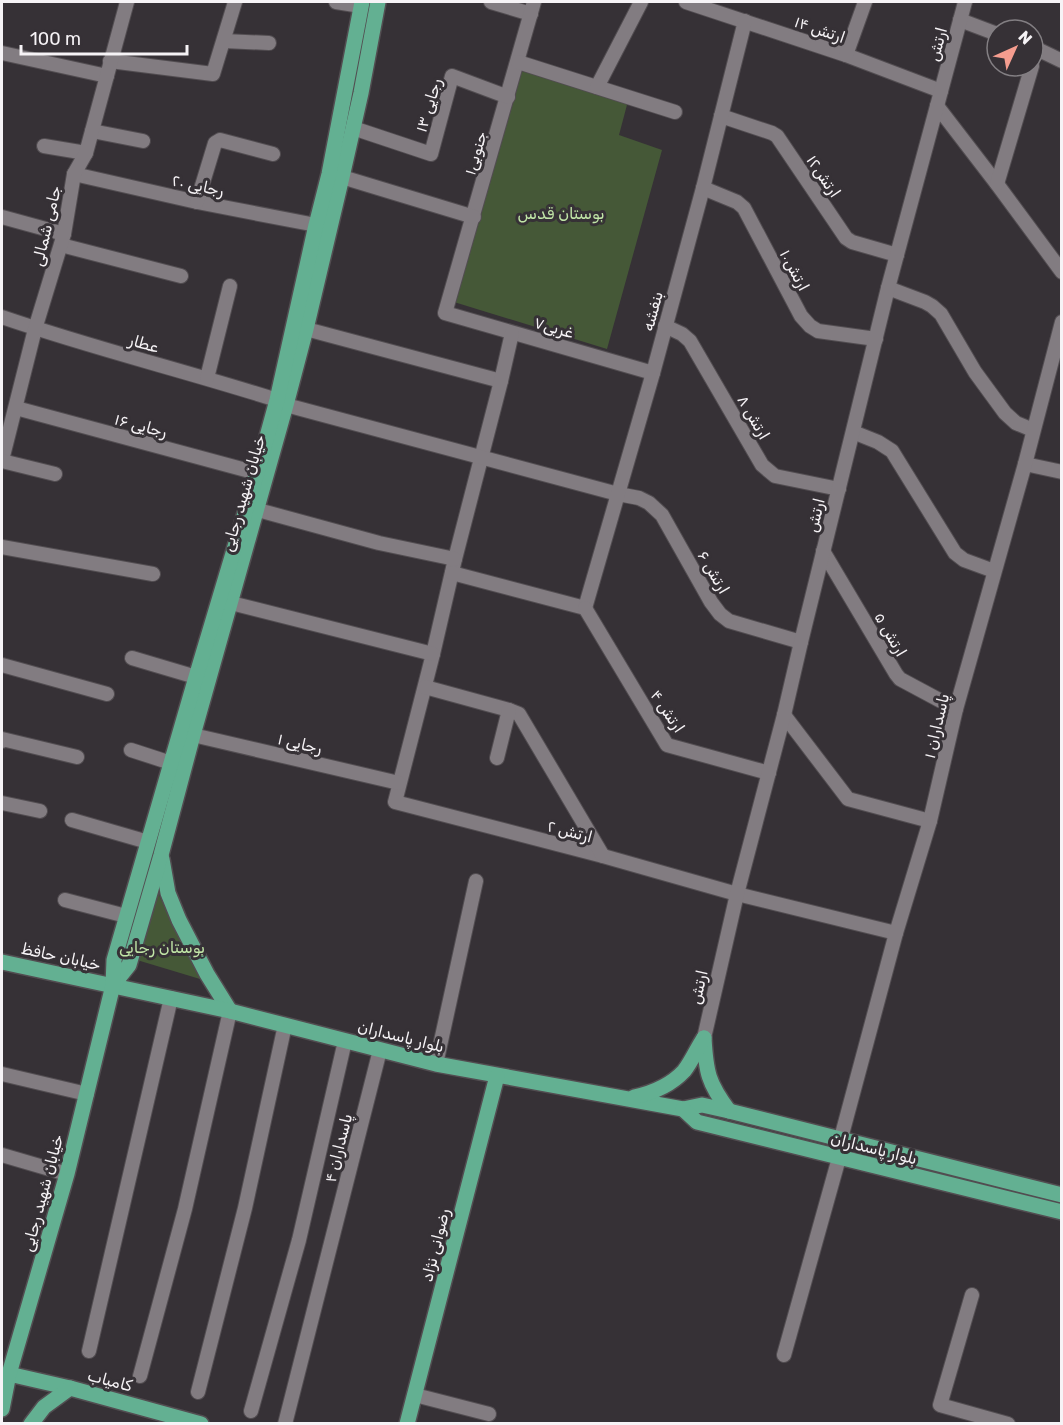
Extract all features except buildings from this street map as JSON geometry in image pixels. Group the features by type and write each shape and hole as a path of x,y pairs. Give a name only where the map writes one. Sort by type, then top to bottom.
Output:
{"main road":[{"name":"خیابان شهید رجایی","path":"113,985 129,965 231,603 238,558 257,473 306,328 361,93 378,2"},
{"name":"خیابان شهید رجایی","path":"2,1408 5,1372 67,1174 113,985 114,960 126,916 196,677 238,558 258,510 282,403 362,4"},
{"path":"346,88 361,93"},
{"path":"161,855 168,893 179,920 207,974 230,1011"},
{"name":"خیابان حافظ","path":"2,962 113,985"},
{"name":"بلوار پاسداران","path":"113,985 230,1011 436,1064 683,1109 702,1105 1062,1195"},
{"path":"628,1099 653,1092 669,1083 683,1071 704,1038"},
{"path":"704,1038 709,1078 717,1095 729,1111"},
{"name":"رضوانی نژاد","path":"407,1424 496,1076"},
{"name":"بلوار پاسداران","path":"683,1109 697,1122 1062,1212"},
{"name":"کامیاب","path":"5,1372 201,1424"},
{"path":"31,1424 44,1407 70,1388"}],"street":[{"name":"جامی شمالی","path":"2,461 4,441 16,408 35,329 62,239 74,174 86,153 127,2"},
{"path":"111,61 213,74 235,2"},
{"path":"336,2 362,4"},
{"path":"491,2 533,8"},
{"path":"597,87 641,2"},
{"name":"ارتش ۱۴","path":"686,2 941,91"},
{"path":"846,56 865,2"},
{"name":"ارتش","path":"704,1038 736,894 784,715 888,288 965,2"},
{"name":"جنوبی۱","path":"445,313 533,8"},
{"path":"960,20 985,29"},
{"name":"بنفشه","path":"585,608 653,373 745,21"},
{"path":"224,41 269,43"},
{"path":"2,53 106,76"},
{"path":"1045,53 1062,61"},
{"path":"518,62 675,112"},
{"name":"رجایی ۱۳","path":"353,128 431,154 452,76 508,97"},
{"path":"997,184 1029,78"},
{"path":"937,106 1062,272"},
{"name":"ارتش۱۲","path":"721,116 777,136 846,238 852,242 897,255"},
{"path":"92,131 143,141"},
{"path":"197,202 217,141 273,154"},
{"path":"44,146 86,153"},
{"name":"رجایی ۲۰","path":"74,174 197,202 316,225"},
{"path":"342,177 474,217"},
{"name":"ارتش۱۰","path":"703,188 737,202 744,208 801,316 810,326 818,331 876,339"},
{"path":"2,218 181,276"},
{"path":"207,378 230,286"},
{"path":"888,288 925,302 941,314 993,398 1009,418 1033,430"},
{"name":"غربی۷","path":"445,313 653,373"},
{"name":"عطار","path":"2,317 35,329 207,378 282,403 481,457"},
{"name":"پاسداران ۱","path":"841,1138 896,933 930,820 956,709 1025,464 1062,322"},
{"name":"ارتش ۸","path":"665,326 682,334 690,341 767,471 775,476 839,489"},
{"path":"306,328 501,381"},
{"path":"399,783 512,333"},
{"name":"رجایی ۱۶","path":"16,408 257,473"},
{"path":"853,432 878,442 892,451 956,553 964,560 994,572"},
{"name":"ارتش ۶","path":"481,457 639,498 649,503 662,515 720,614 729,621 801,642"},
{"path":"2,461 55,474"},
{"path":"1025,464 1062,472"},
{"path":"258,510 379,543 455,559"},
{"path":"2,547 153,574"},
{"name":"ارتش ۵","path":"823,551 900,679 956,709"},
{"path":"452,573 585,608"},
{"path":"231,603 433,654"},
{"name":"ارتش ۴","path":"585,608 667,745 769,773"},
{"path":"132,658 196,677"},
{"path":"2,664 107,694"},
{"path":"424,687 514,712 603,856"},
{"path":"497,758 514,712"},
{"path":"784,715 848,800 930,820"},
{"name":"رجایی ۱","path":"194,735 399,783"},
{"path":"2,741 2,739 77,757"},
{"path":"130,750 171,763"},
{"name":"ارتش ۲","path":"399,783 395,802 603,856 736,894 896,933"},
{"path":"2,803 40,811"},
{"path":"72,820 148,842"},
{"path":"436,1064 476,881"},
{"path":"65,900 126,916"},
{"path":"89,1350 171,998"},
{"path":"140,1377 185,1209 230,1011"},
{"path":"198,1392 245,1208 285,1025"},
{"path":"251,1412 299,1240 345,1041"},
{"name":"پاسداران ۴","path":"285,1424 380,1050"},
{"path":"2,1074 87,1094"},
{"path":"2,1155 67,1174"},
{"path":"784,1354 839,1158"},
{"path":"972,1295 940,1405 1008,1424"},
{"path":"415,1395 489,1414"}],"green space":[{"name":"بوستان قدس","path":"520,62 628,101 619,135 662,150 607,349 454,302"},
{"name":"بوستان رجایی","path":"156,889 200,979 137,960"}]}
